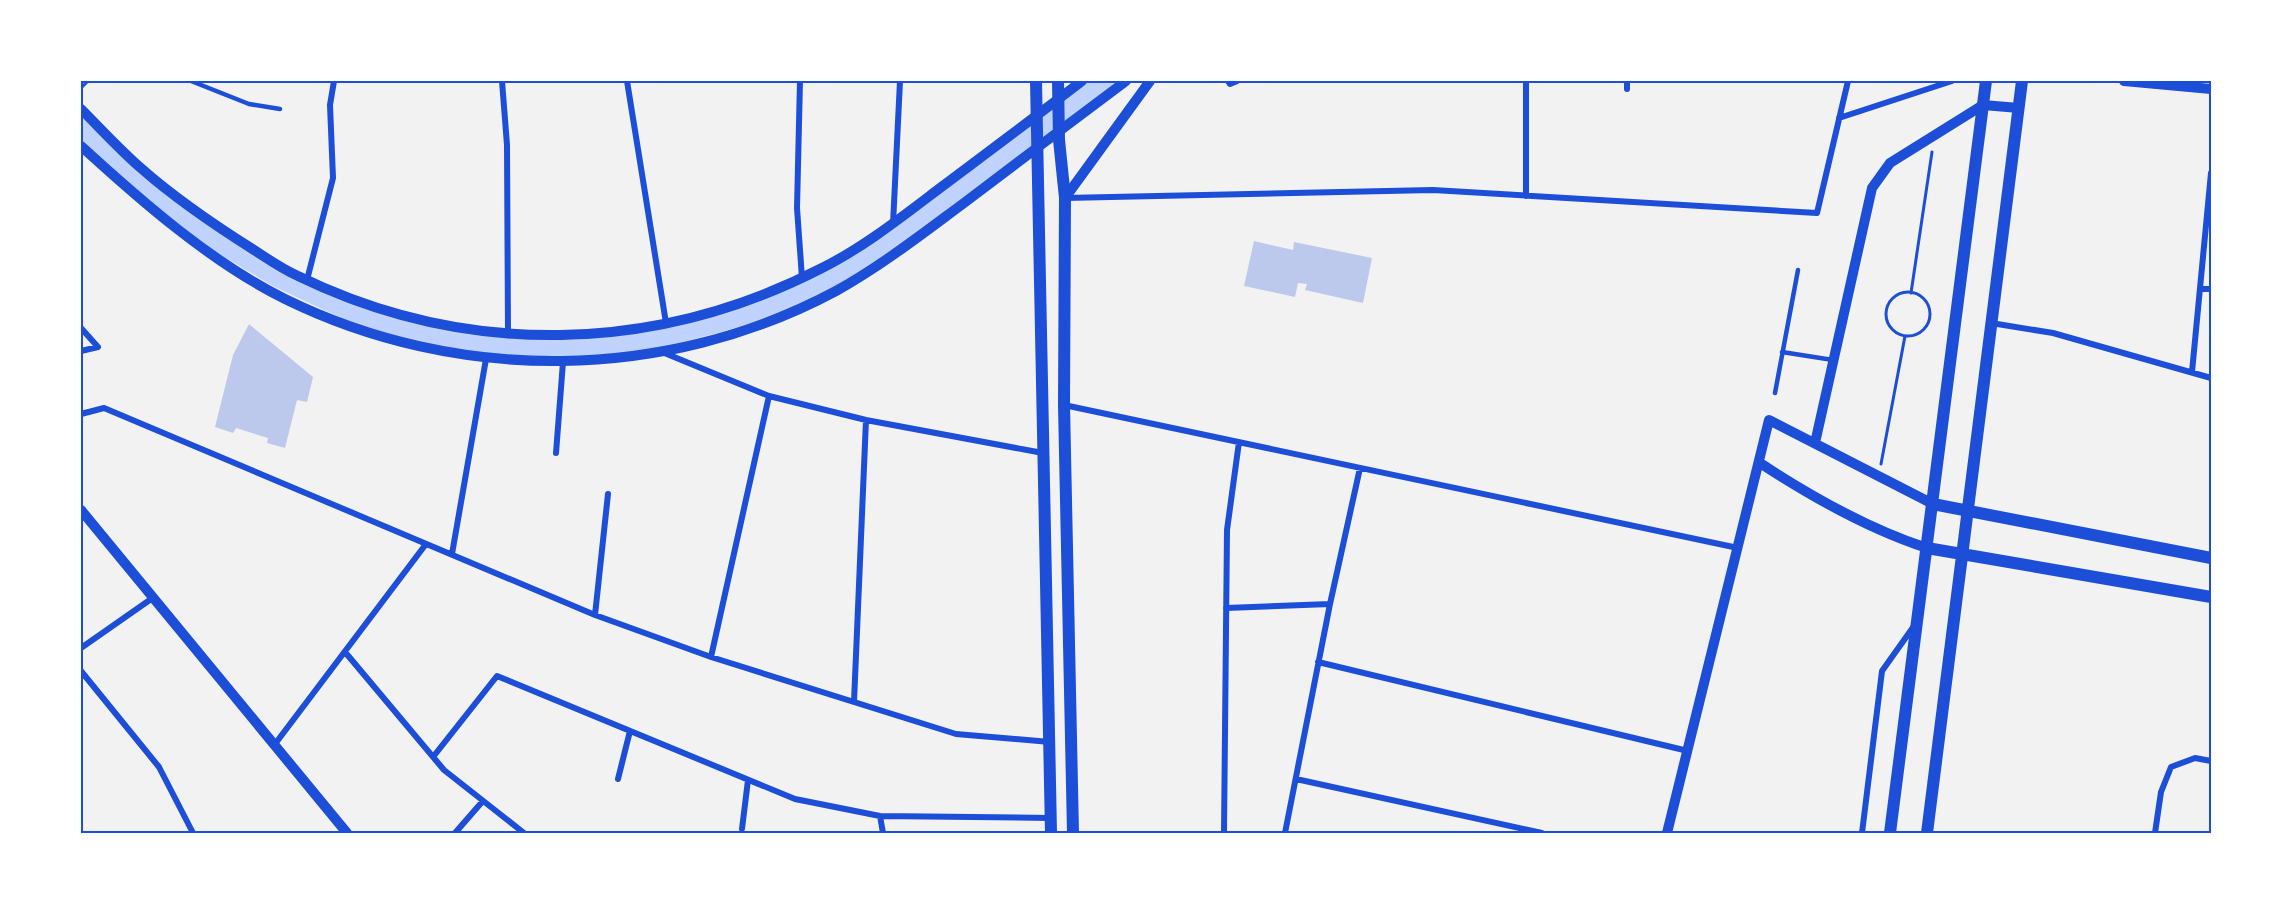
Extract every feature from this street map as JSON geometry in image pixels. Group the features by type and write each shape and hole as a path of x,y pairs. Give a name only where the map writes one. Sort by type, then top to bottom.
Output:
{"main road":[{"path":"1036,81 1051,833"},
{"path":"1058,81 1059,131 1065,198 1064,405 1073,833"},
{"path":"1890,833 1986,81"},
{"path":"1927,833 2022,81"},
{"path":"1933,504 2211,558"},
{"path":"1927,548 2211,597"}],"street":[{"path":"307,280 333,178 330,105 334,81"},
{"path":"502,81 507,145 508,334"},
{"path":"627,81 666,324"},
{"path":"800,81 797,208 802,278"},
{"path":"893,224 900,81"},
{"path":"81,109 142,170 227,233 307,280 359,303 417,320 482,333 569,337 666,324 753,300 824,268 893,224 1082,81"},
{"path":"81,146 142,202 213,255 283,298 350,327 411,346 486,359 563,362 662,352 762,325 836,291 900,251 1125,81"},
{"path":"1065,198 1150,81"},
{"path":"1228,81 1230,84 1237,81"},
{"path":"1526,81 1526,196"},
{"path":"1627,81 1627,89"},
{"path":"1065,198 1433,190 1817,213 1848,81"},
{"path":"1839,118 1952,81"},
{"path":"2124,81 2211,89"},
{"path":"1815,443 1872,188 1890,163 1983,105 2019,108"},
{"path":"2192,372 2211,173"},
{"path":"2200,289 2211,289"},
{"path":"1991,324 2053,333 2211,378"},
{"path":"81,328 98,347 81,351"},
{"path":"662,352 769,396 866,420 1044,453"},
{"path":"452,554 486,359"},
{"path":"556,453 563,362"},
{"path":"711,657 769,396"},
{"path":"1064,405 1738,548"},
{"path":"81,414 104,408 595,615 711,657 956,734 1050,742"},
{"path":"854,702 866,420"},
{"path":"1667,833 1769,420 1933,504"},
{"path":"1224,833 1227,530 1239,442"},
{"path":"1760,463 1801,490 1897,538 1927,548"},
{"path":"1286,833 1318,662 1360,468"},
{"path":"595,615 608,494"},
{"path":"81,510 347,833"},
{"path":"275,744 426,544"},
{"path":"81,648 154,597"},
{"path":"1226,608 1330,604"},
{"path":"1862,833 1882,670 1918,621"},
{"path":"345,652 433,757 482,802 524,833"},
{"path":"1318,662 1688,751"},
{"path":"81,671 159,767 193,833"},
{"path":"433,757 497,676 795,799 880,816 1051,818"},
{"path":"618,779 630,731"},
{"path":"2155,833 2161,792 2171,767 2195,758 2211,761"},
{"path":"1296,779 1542,833"},
{"path":"742,829 748,780"},
{"path":"455,833 482,802"},
{"path":"880,816 883,833"}],"lane":[{"path":"191,81 249,104 280,109"},
{"path":"1775,393 1798,270"},
{"path":"1782,352 1833,360"}],"path":[{"path":"81,88 88,81"},
{"path":"1911,293 1935,134"},
{"path":"1911,293 1925,301 1930,314 1929,321 1920,332 1905,336 1889,326 1886,311 1893,298 1911,293"},
{"path":"1879,476 1905,336"}],"building":[{"path":"1254,241 1293,250 1294,242 1372,258 1363,303 1305,290 1307,284 1298,283 1295,297 1244,286"},
{"path":"249,324 313,377 307,402 297,400 285,448 267,443 268,438 236,428 233,433 215,427 233,355"}],"waterway":[{"path":"81,125 145,190 212,238 277,277 352,312 422,334 490,346 576,350 634,344 720,322 779,304 826,281 886,244 1106,81"}]}
